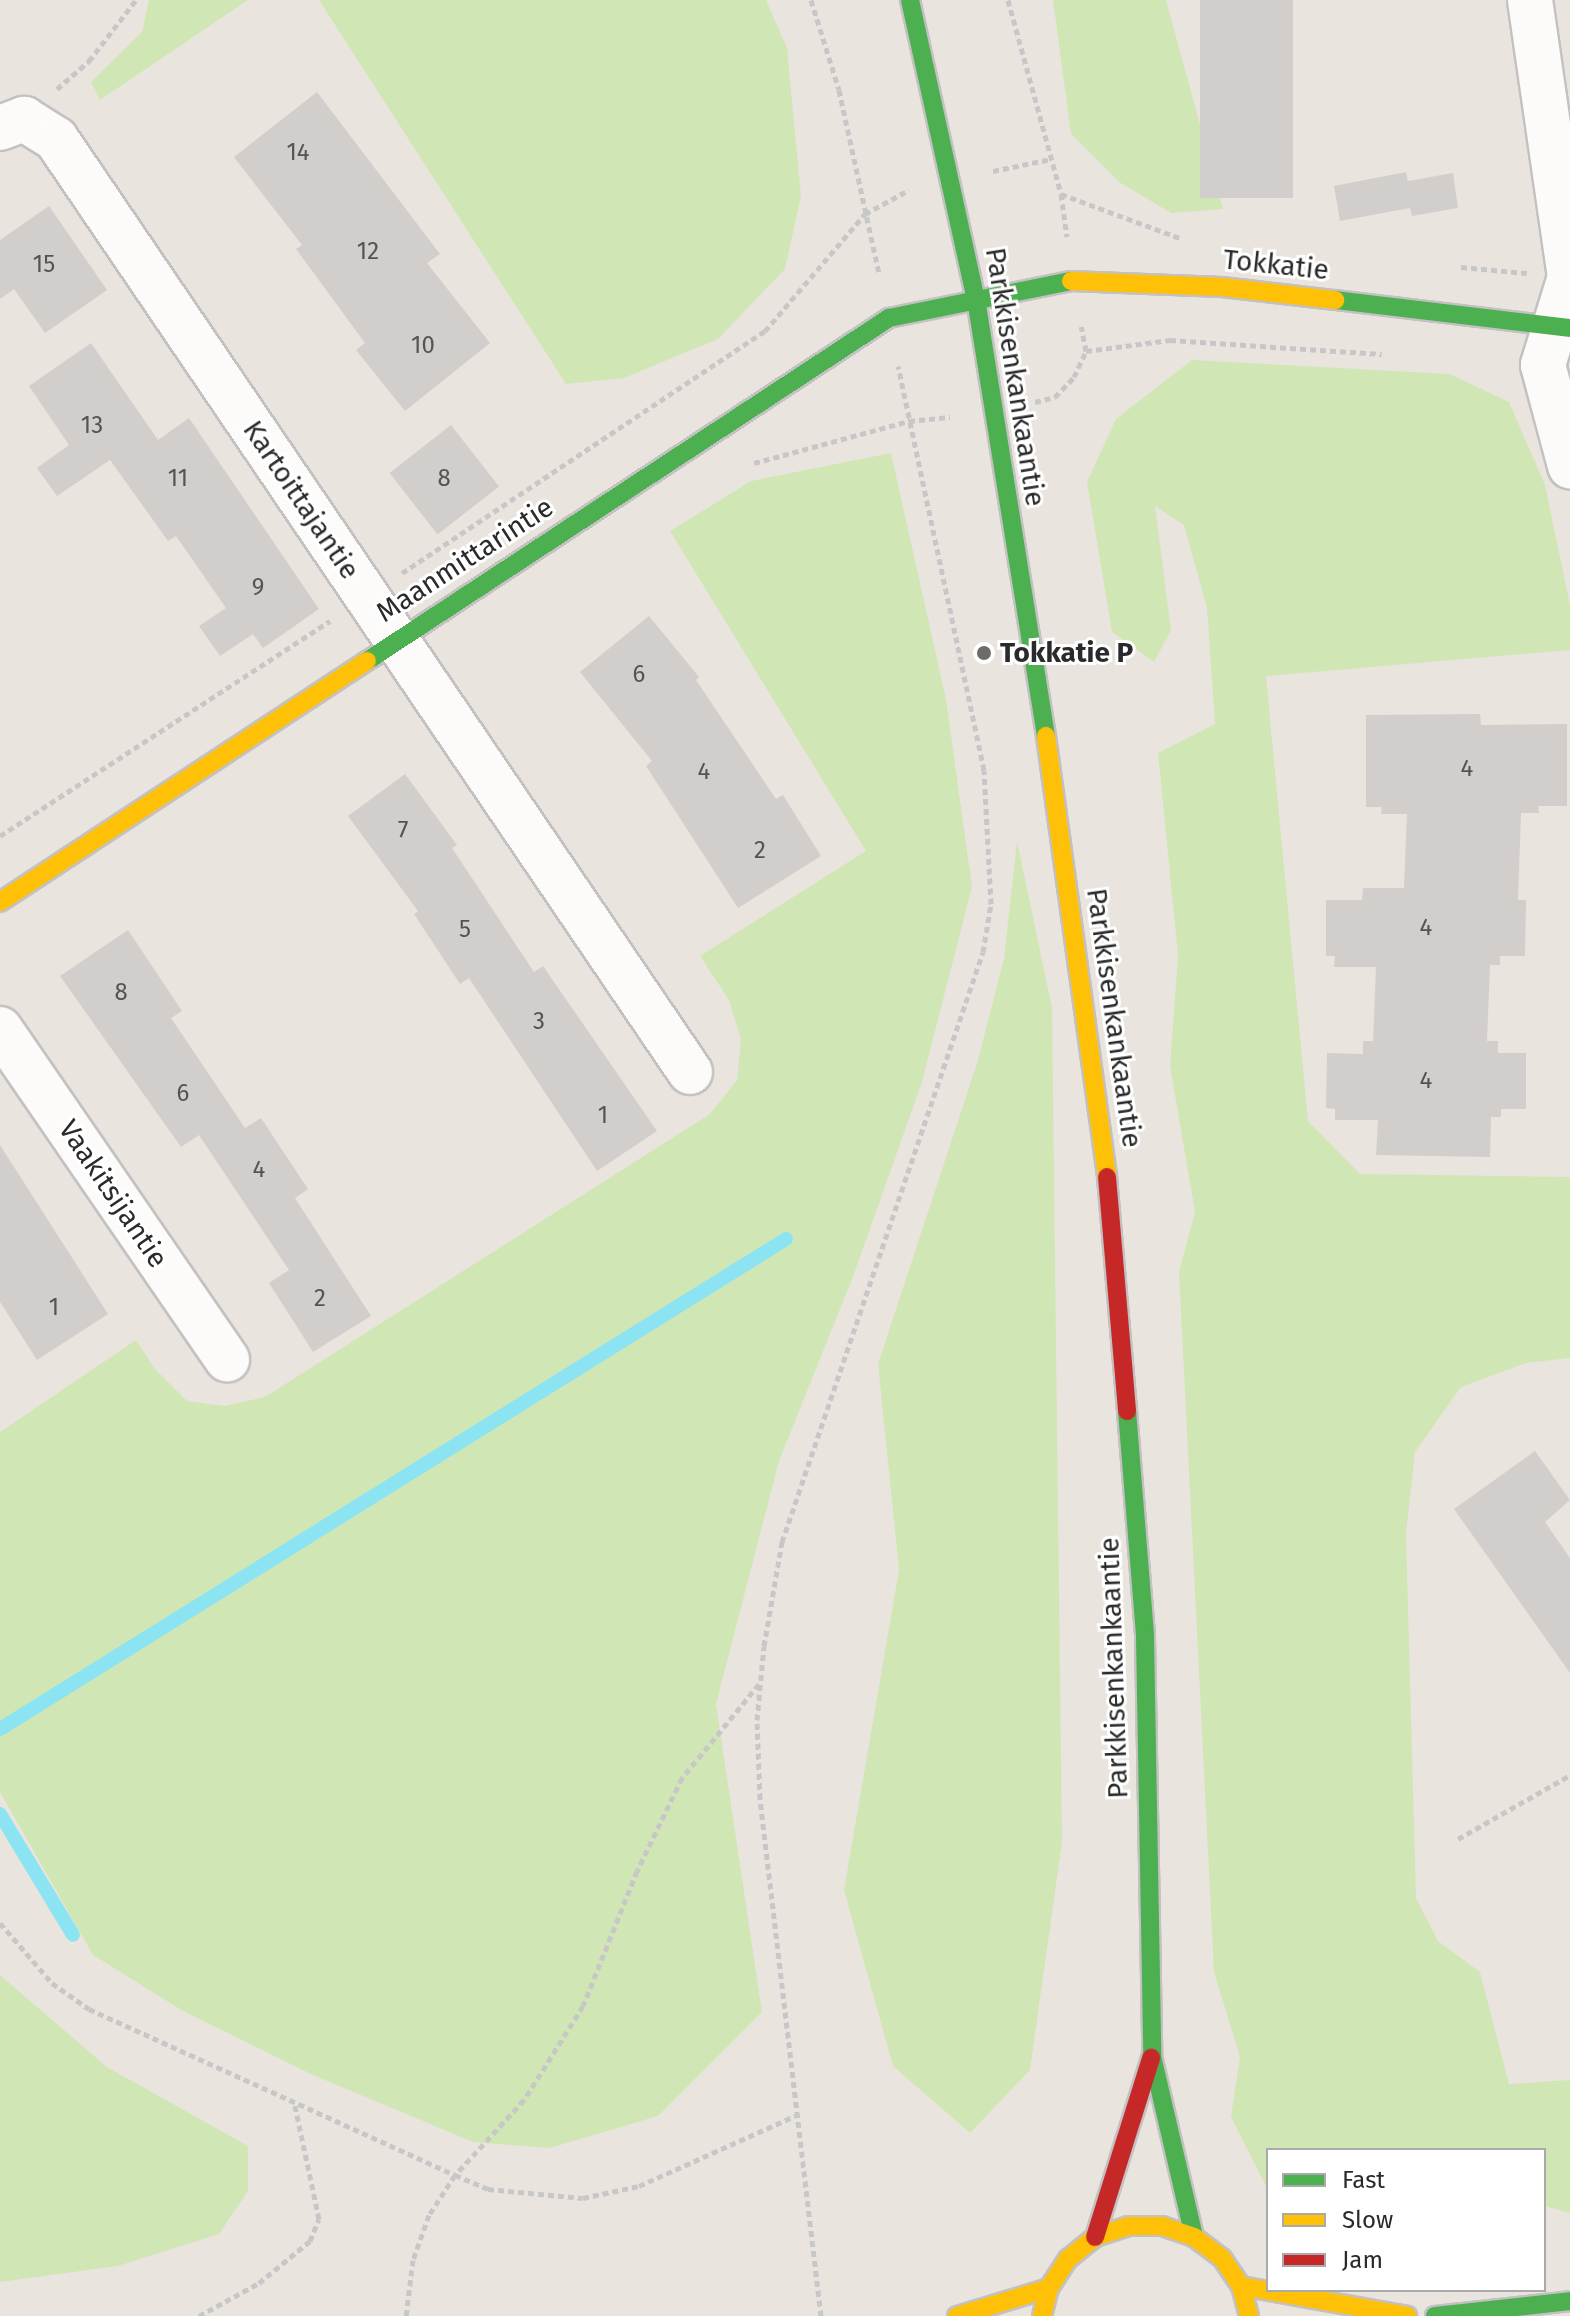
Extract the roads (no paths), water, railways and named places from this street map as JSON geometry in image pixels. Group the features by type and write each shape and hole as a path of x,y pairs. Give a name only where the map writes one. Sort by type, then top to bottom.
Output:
{"main road":[{"name":"Parkkisenkankaantie","path":"910,0 976,299 1058,808 1110,1200 1145,1636 1152,2056 1194,2237"},
{"name":"Tokkatie","path":"976,299 1072,281 1222,287 1563,327"},
{"name":"Maanmittarintie","path":"0,902 395,639 889,318 976,299"},
{"name":"Parkkisenkankaantie","path":"1095,2237 1152,2056"},
{"path":"1042,2316 1049,2288 1068,2259 1095,2237 1128,2226 1151,2226 1194,2237 1222,2258 1241,2286 1249,2316"},
{"path":"1241,2286 1266,2291"},
{"path":"957,2316 1049,2288"},
{"path":"1274,2292 1407,2316"},
{"path":"1435,2316 1570,2301"}],"street":[{"path":"1530,0 1570,277 1563,327 1543,365 1570,466"},
{"name":"Kartoittajantie","path":"12,123 56,139 690,1072"},
{"name":"Vaakitsijantie","path":"0,1029 227,1359"}],"waterway":[{"path":"0,1729 786,1239"},
{"path":"0,1814 73,1935"}],"place":[{"name":"Tokkatie P","path":"984,653"}]}
